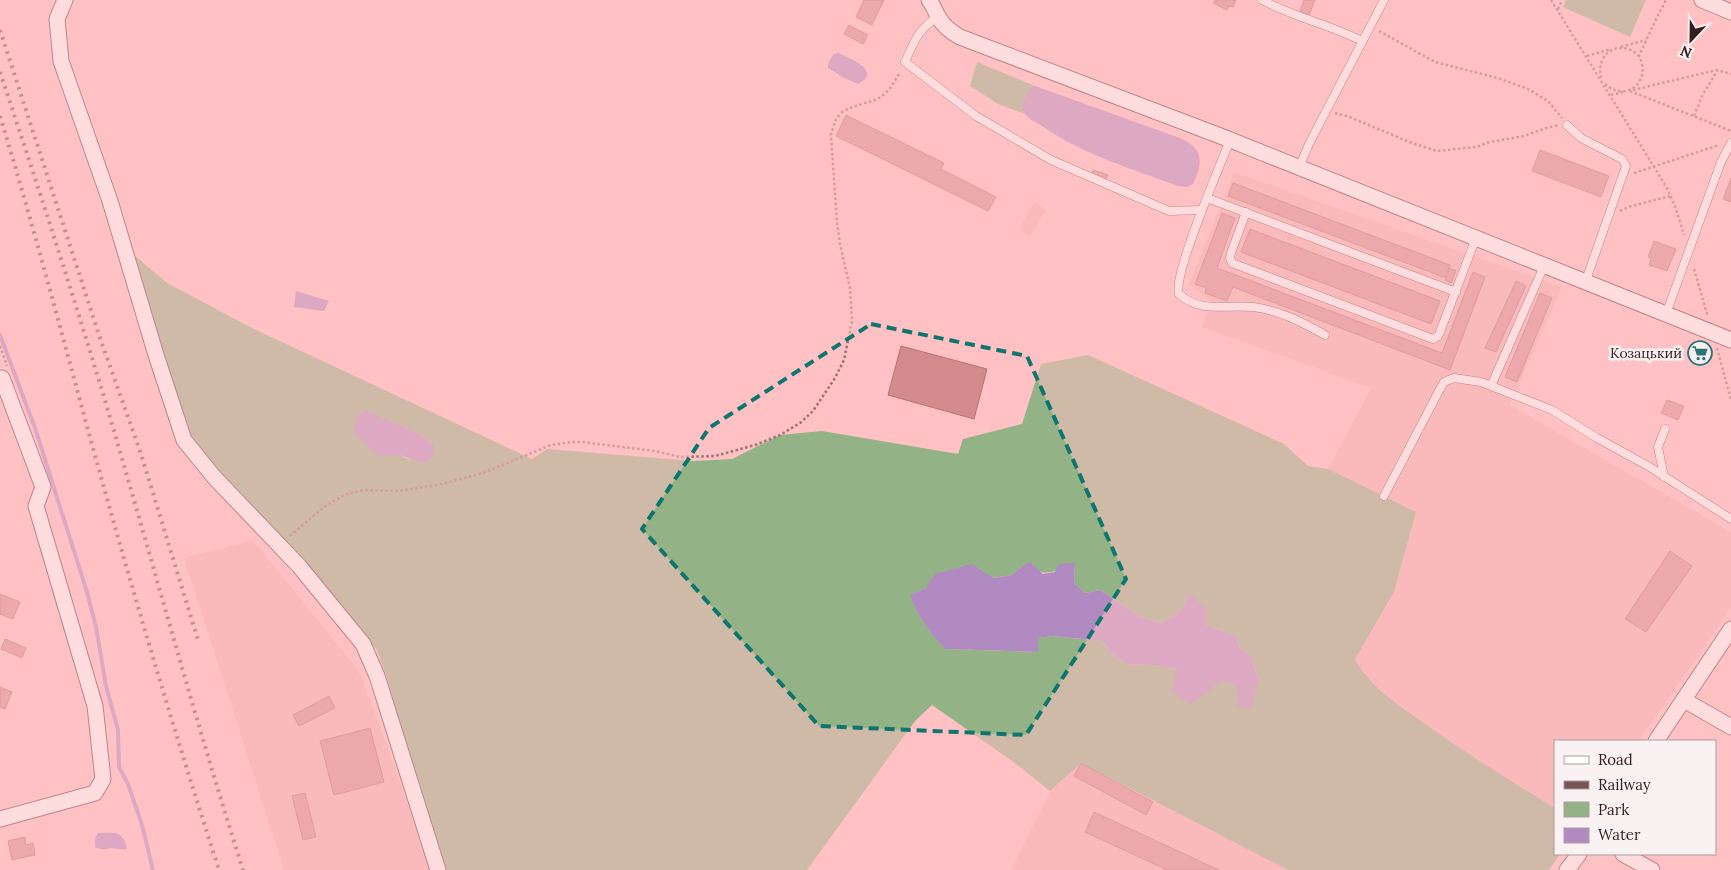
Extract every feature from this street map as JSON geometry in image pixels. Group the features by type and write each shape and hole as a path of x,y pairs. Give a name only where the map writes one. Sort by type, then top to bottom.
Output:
{"street":[{"path":"65,0 57,19 61,61 116,221 156,355 184,440 214,478 300,566 363,644 377,676 438,870"},
{"path":"1702,0 1731,12"},
{"path":"934,6 950,31 960,37 1230,140 1731,340"},
{"path":"0,819 94,793 103,778 95,706 36,506 43,488 2,378"},
{"path":"1657,740 1731,629"},
{"path":"1684,700 1731,727"},
{"path":"1567,870 1578,855"},
{"path":"1625,855 1652,870"}],"lane":[{"path":"1262,0 1296,16 1340,30 1362,41"},
{"path":"1299,168 1326,111 1384,0"},
{"path":"934,6 904,62 976,116 1051,160 1170,210 1202,210"},
{"path":"1567,125 1582,138 1622,160 1626,166 1585,283"},
{"path":"1230,140 1202,210 1179,277 1177,285 1179,294 1188,301 1210,308 1252,307 1273,312 1299,321 1324,335"},
{"path":"1666,314 1729,145"},
{"path":"1207,198 1456,292"},
{"path":"1246,212 1231,253 1232,263 1433,338 1438,336 1440,332 1476,238"},
{"path":"1492,386 1544,266"},
{"path":"1384,496 1444,382 1454,378 1476,381 1492,386 1559,413 1731,519"},
{"path":"1664,477 1658,447 1665,429"}],"path":[{"path":"1552,0 1671,196 1689,251 1731,400"},
{"path":"1558,9 1562,0"},
{"path":"1639,56 1666,0"},
{"path":"1326,111 1343,114 1412,143 1437,151 1476,146 1524,136 1546,128 1567,125 1556,109 1536,93 1498,78 1435,62 1370,27"},
{"path":"1587,56 1646,40"},
{"path":"1629,91 1640,82 1644,69 1639,56 1628,48 1615,48 1604,56 1601,63 1600,70 1603,83 1615,90 1629,91 1731,131"},
{"path":"279,544 324,507 344,494 364,490 408,490 442,484 483,473 551,445 576,442 655,451 680,457 715,456 748,448 780,435 810,414 840,368 852,325 850,288 838,230 831,134 836,119 842,112 883,97 894,83 904,62"},
{"path":"1611,95 1717,70 1731,74"},
{"path":"1694,116 1703,94 1717,70"},
{"path":"1624,176 1715,146 1729,145"},
{"path":"1608,216 1631,206 1671,196"}],"highlighted area":[{"path":"871,324 1027,356 1126,579 1026,735 819,726 642,529 709,428"}],"shaded area":[{"path":"1234,172 1562,287 1510,405 1731,532 1731,608 1640,740 1554,740 1554,807 1468,755 1388,697 1361,672 1355,659 1394,592 1416,512 1328,469 1371,388 1202,327 1211,301 1189,284"},
{"path":"1034,202 1046,210 1030,236 1019,229"},
{"path":"253,540 352,662 362,678 432,870 284,870 184,558"},
{"path":"1081,763 1288,870 1011,870 1050,791"}],"green space":[{"path":"1566,0 1646,0 1630,37 1563,7"},
{"path":"977,62 1035,86 1023,109 1025,114 998,104 970,86"},
{"path":"135,256 167,283 252,328 532,459 547,449 694,461 732,459 780,435 822,431 958,454 963,439 1022,424 1041,364 1088,355 1284,444 1308,466 1328,469 1416,512 1394,592 1355,659 1375,686 1402,708 1470,755 1554,807 1554,855 1559,855 1549,870 1288,870 1081,763 1050,791 1015,763 932,705 915,721 807,870 443,870 387,678 377,650 193,445 193,439 136,269","holes":["366,412 411,430 433,443 408,459 399,455 358,415","1075,563 1074,583 1085,593 1100,590 1142,618 1161,623 1181,611 1190,593 1206,625 1236,636 1239,647 1250,655 1259,681 1254,690 1253,701 1236,685 1177,669 1127,664 1112,654 1103,641 1051,636 1038,638 1038,652 946,649 925,624 917,611 911,595 926,588 1012,575 1022,566 1049,572 1060,570"]}],"water":[{"path":"838,53 862,66 867,74 865,79 858,84 828,68 834,54"},
{"path":"1035,86 1188,142 1197,151 1200,162 1193,184 1187,187 1178,186 1090,153 1057,136 1029,118 1023,110 1029,90"},
{"path":"296,291 329,301 324,311 294,307"},
{"path":"366,411 411,430 433,443 434,455 425,463 399,455 379,456 355,434 355,424 358,415"},
{"path":"1030,562 1043,574 1055,572 1059,564 1075,563 1074,583 1085,593 1100,590 1142,618 1161,623 1181,611 1190,593 1207,611 1206,625 1236,636 1239,647 1250,655 1259,681 1250,708 1238,707 1236,685 1221,681 1191,704 1172,691 1177,669 1127,664 1112,654 1103,641 1051,636 1038,638 1038,652 945,649 924,624 910,595 926,588 935,574 972,564 993,578 1012,575"},
{"path":"98,833 113,833 121,836 126,843 127,849 113,848 104,850 95,847 95,838"}],"building":[{"path":"864,0 884,0 872,25 856,17"},
{"path":"1215,0 1236,0 1233,7 1229,6 1227,10 1213,3"},
{"path":"1304,0 1315,0 1309,15 1300,11"},
{"path":"849,25 868,35 863,44 844,34"},
{"path":"846,115 944,163 941,169 996,197 988,211 836,136"},
{"path":"1540,150 1609,176 1601,197 1532,171"},
{"path":"1093,170 1108,175 1106,180 1091,175"},
{"path":"1731,178 1731,202 1723,199"},
{"path":"1233,183 1450,265 1446,278 1228,196"},
{"path":"1222,213 1235,218 1217,268 1442,353 1473,272 1485,277 1450,370 1233,287 1227,301 1205,293 1206,288 1195,284"},
{"path":"1250,229 1440,301 1431,324 1241,252"},
{"path":"1654,241 1676,249 1667,271 1649,265 1651,258 1648,257"},
{"path":"1449,268 1456,271 1451,283 1445,280"},
{"path":"1516,281 1526,286 1496,352 1485,348"},
{"path":"1540,293 1552,298 1517,382 1505,377"},
{"name":"Козацький","path":"1692,344 1712,352 1708,362 1688,354"},
{"path":"901,346 987,369 974,419 888,395"},
{"path":"1667,400 1684,406 1678,420 1661,413"},
{"path":"1670,551 1692,566 1646,632 1625,619"},
{"path":"0,594 20,602 13,619 0,614"},
{"path":"5,639 26,648 22,658 1,649"},
{"path":"0,687 12,692 5,709 0,707"},
{"path":"329,696 335,708 299,726 293,715"},
{"path":"370,728 384,782 334,795 320,741"},
{"path":"1081,763 1153,802 1146,815 1074,776"},
{"path":"305,793 316,837 303,840 292,796"},
{"path":"1094,812 1219,870 1167,870 1085,832"},
{"path":"25,837 26,845 33,843 35,855 12,860 8,841"}],"waterway":[{"path":"0,335 35,428 87,592 96,627 106,686 118,730 119,767 128,784 142,825 153,870"}],"railway":[{"path":"0,30 99,335 141,454 198,640"},
{"path":"0,72 52,229 101,387 206,750 243,870"},
{"path":"0,116 128,573 219,870"}],"place":[{"name":"Козацький","path":"1700,353"}]}
